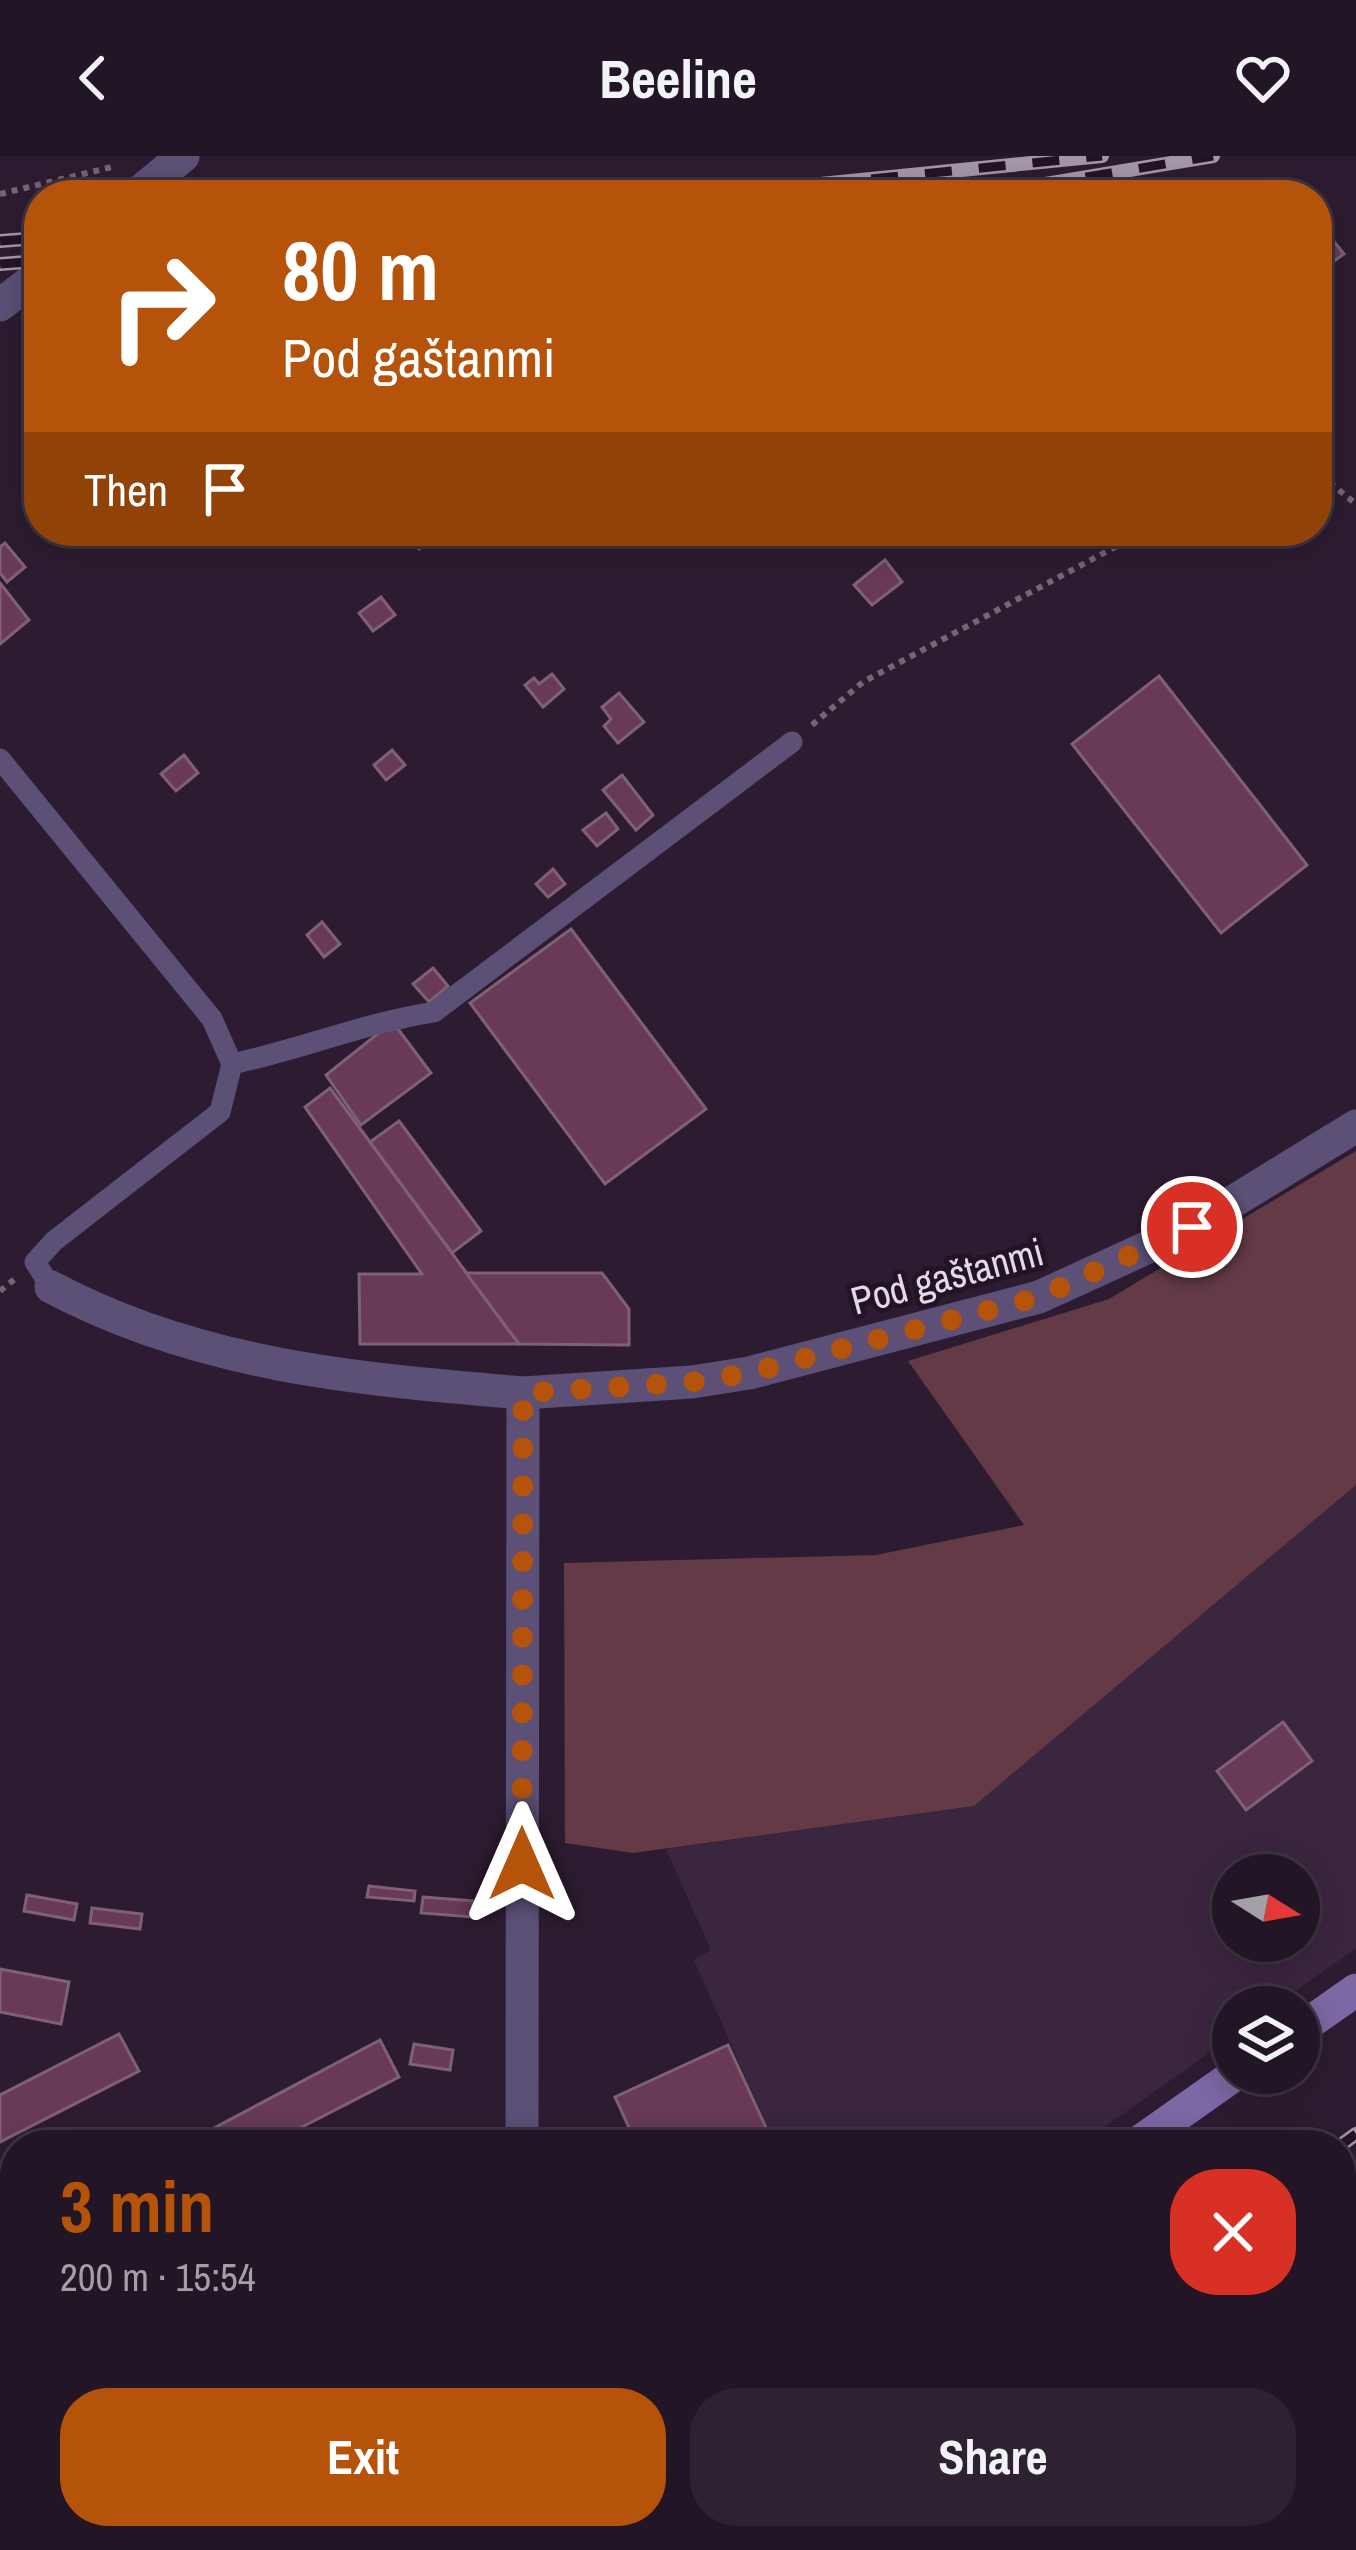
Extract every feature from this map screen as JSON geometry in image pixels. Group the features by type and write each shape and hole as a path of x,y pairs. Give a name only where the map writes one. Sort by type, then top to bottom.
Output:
{"main road":[{"path":"1320,2015 1356,1990"},
{"path":"1156,2130 1212,2091"}],"street":[{"path":"135,178 183,156"},
{"path":"0,305 24,287"},
{"name":"Pod gaštanmi","path":"51,1287 114,1321 239,1360 307,1373 523,1393 692,1382 749,1373 1039,1297 1192,1227 1356,1126"},
{"path":"522,2130 523,1393"}],"lane":[{"path":"232,1064 323,1044 379,1021 434,1012 792,742"},
{"path":"0,759 212,1019 232,1064 220,1112 54,1241 35,1262 51,1287"}],"path":[{"path":"1332,485 1356,504"},
{"path":"792,742 863,682 1116,546"}],"shaded area":[{"path":"1356,1151 1356,1485 974,1806 633,1853 565,1843 564,1563 876,1555 1024,1525 908,1361 1109,1299"},
{"path":"1356,1485 1356,1948 1303,1986 1212,1986 1212,2051 1100,2130 768,2130 694,1960 711,1950 666,1849 974,1806"}],"building":[{"path":"1332,239 1344,254 1332,263"},
{"path":"5,543 25,567 7,582 0,573 0,547"},
{"path":"885,560 902,582 872,605 854,585"},
{"path":"0,583 29,620 0,644"},
{"path":"381,597 395,615 373,631 359,613"},
{"path":"552,674 564,689 543,707 525,685 534,678 539,684"},
{"path":"1159,676 1307,865 1221,933 1072,744"},
{"path":"619,693 644,722 618,743 604,726 611,719 602,707"},
{"path":"392,750 405,765 386,780 374,765"},
{"path":"184,755 198,773 176,791 161,774"},
{"path":"622,775 653,815 636,830 603,790"},
{"path":"606,813 618,829 597,846 583,830"},
{"path":"553,869 565,884 548,897 536,884"},
{"path":"322,922 340,944 324,957 307,935"},
{"path":"571,929 706,1109 605,1184 470,1003"},
{"path":"433,968 448,986 429,1002 413,984"},
{"path":"385,1028 398,1029 431,1073 361,1125 326,1075"},
{"path":"330,1088 519,1344 360,1344 359,1274 422,1274 305,1107"},
{"path":"399,1121 481,1231 452,1253 370,1142"},
{"path":"466,1273 602,1273 629,1309 629,1345 519,1344"},
{"path":"1283,1722 1312,1761 1246,1810 1217,1771"},
{"path":"369,1886 415,1891 414,1901 367,1897"},
{"path":"27,1895 77,1904 74,1920 24,1911"},
{"path":"423,1897 473,1901 472,1917 421,1913"},
{"path":"92,1908 142,1914 140,1929 90,1923"},
{"path":"0,1969 69,1982 61,2024 0,2012"},
{"path":"119,2034 139,2071 23,2130 0,2130 0,2095"},
{"path":"380,2040 399,2077 296,2130 210,2130"},
{"path":"414,2044 453,2050 450,2070 410,2064"},
{"path":"728,2045 767,2130 630,2130 615,2097"}],"railway":[{"path":"861,180 1102,156"},
{"path":"1069,180 1213,156"},
{"path":"0,241 24,239"},
{"path":"0,264 24,262"}],"route":[{"path":"522,1864 523,1393 692,1382 749,1373 1039,1297 1085,1281 1192,1227"}]}
